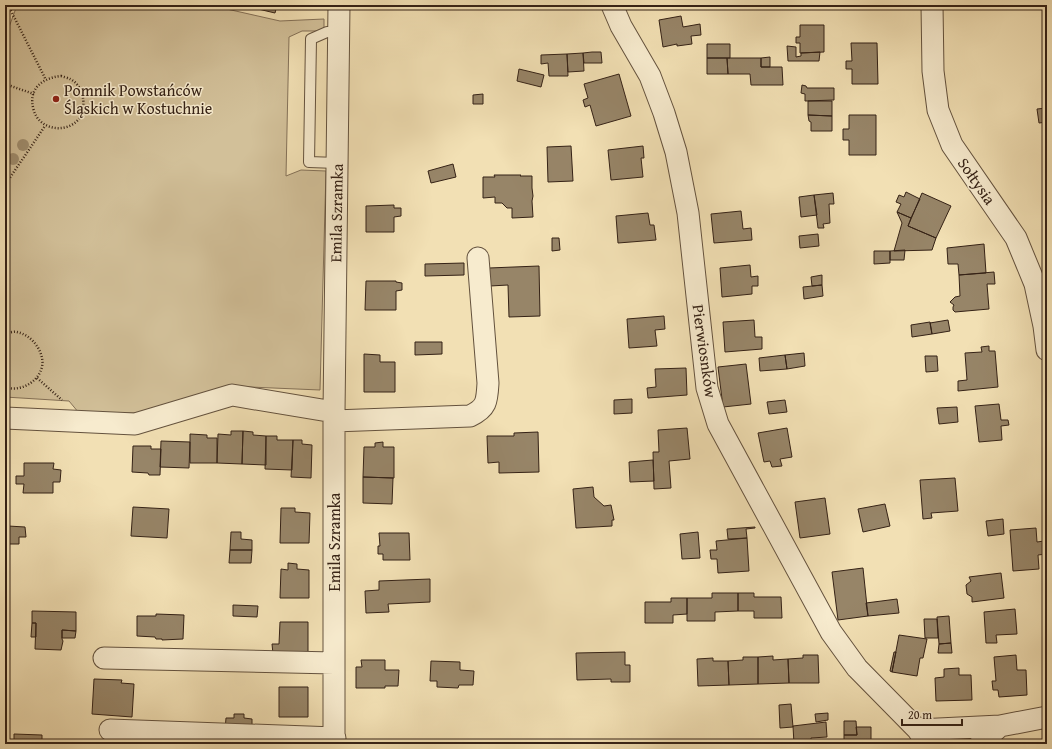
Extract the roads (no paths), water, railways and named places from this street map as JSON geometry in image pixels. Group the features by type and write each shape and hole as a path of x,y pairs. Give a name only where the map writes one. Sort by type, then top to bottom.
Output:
{"street":[{"name":"Emila Szramka","path":"110,730 334,741 334,416 339,5"},
{"name":"Pierwiosnków","path":"612,5 621,26 650,76 676,152 688,213 707,388 718,424 831,632 857,668 922,737"},
{"name":"Sołtysia","path":"932,5 933,71 938,110 952,145 1016,238 1035,284 1044,326 1047,350"},
{"path":"5,418 135,424 232,395 334,416 470,416 481,411 487,400 488,383 478,258"},
{"path":"104,658 334,664"},
{"path":"922,737 1000,726 1047,717"},
{"path":"980,744 1000,726"}],"lane":[{"path":"337,163 309,162 311,39 326,32 338,32"}],"place":[{"name":"Pomnik Powstańców Śląskich w Kostuchnie","path":"56,99"}]}
